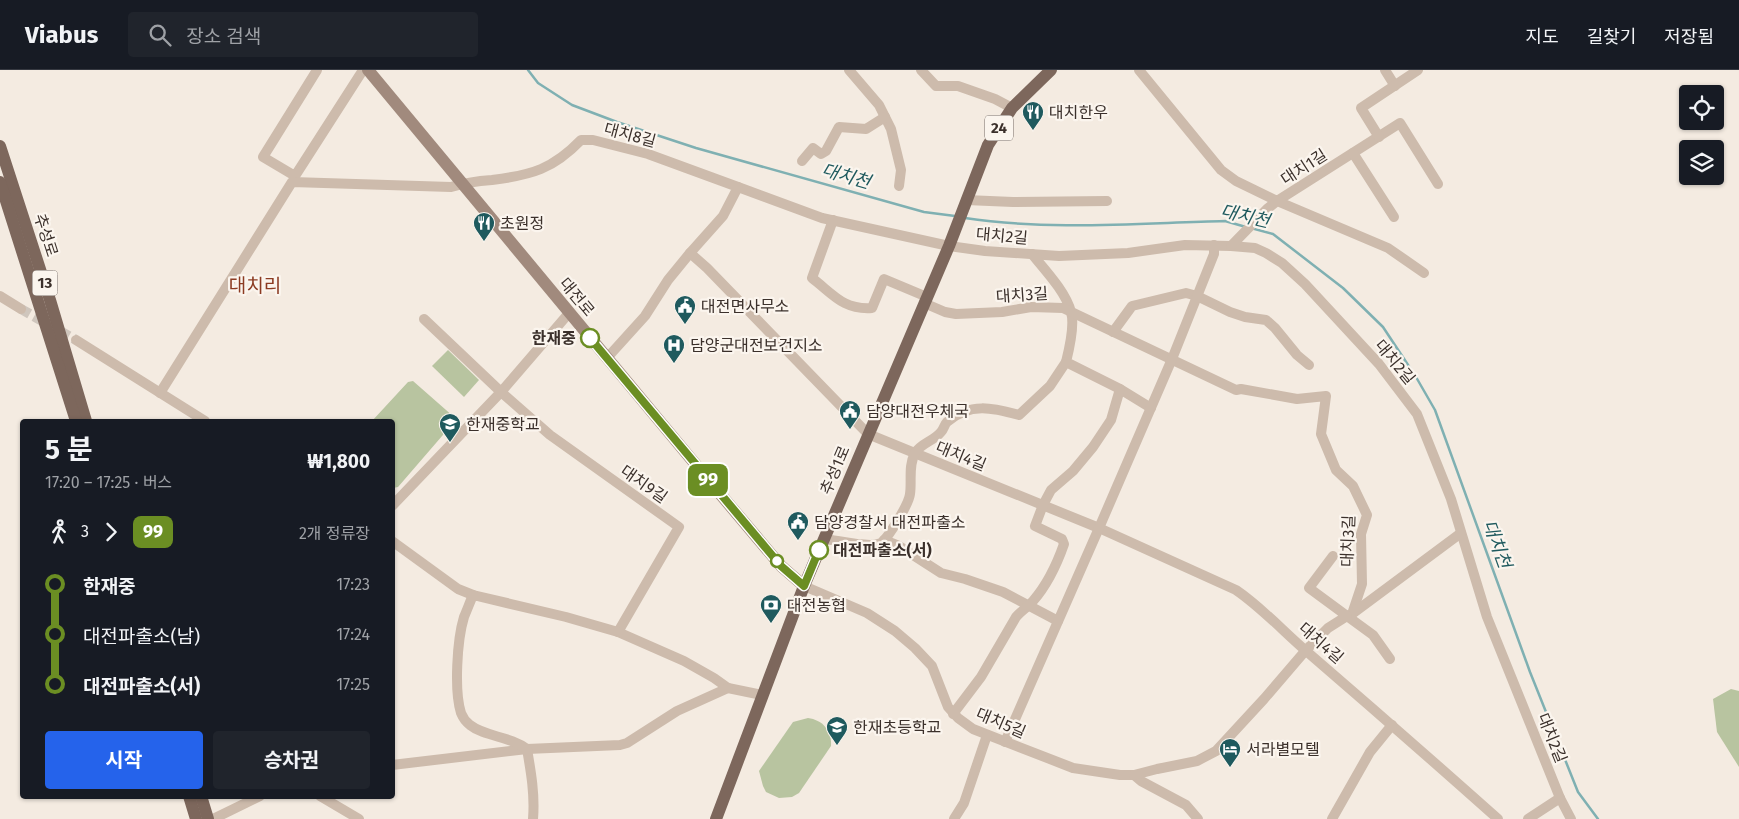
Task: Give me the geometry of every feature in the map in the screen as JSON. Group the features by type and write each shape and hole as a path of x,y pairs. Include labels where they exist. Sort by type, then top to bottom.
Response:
{"main road":[{"name":"추성1로","path":"716,819 804,586 949,246 988,145 1012,108 1051,70"},
{"name":"추성로","path":"0,146 50,300 85,419"},
{"name":"추성로","path":"0,182 75,419"},
{"path":"198,808 208,819"}],"street":[{"path":"293,179 263,157 317,70"},
{"path":"160,393 362,70"},
{"name":"대전로","path":"368,70 781,566 804,586"},
{"path":"849,70 879,105 892,129 901,170 899,186"},
{"path":"921,70 936,86 958,86 995,99 1012,108"},
{"name":"대치1길","path":"1139,70 1221,170 1236,181 1277,202 1400,123 1438,184"},
{"path":"1385,70 1395,86"},
{"path":"1379,137 1362,108 1418,70"},
{"path":"802,161 813,148 821,154 826,151 839,127 866,129 886,117"},
{"name":"대치8길","path":"293,179 451,187 513,177 541,170 557,161 581,140 593,140 648,154 833,220 949,246"},
{"path":"1353,153 1394,217"},
{"path":"607,358 645,316 668,280 723,216 738,187"},
{"path":"966,200 1014,202 1107,200"},
{"path":"1235,242 1266,209 1277,202 1388,248 1424,273"},
{"name":"대치3길","path":"833,220 812,278 832,296 853,308 872,308 884,279 926,300 945,312 956,314 1002,312 1031,307 1063,308 1236,390 1241,389 1297,398 1326,396 1322,434 1336,470 1354,486 1367,515 1361,534 1362,584 1349,615"},
{"name":"대치2길","path":"949,246 1059,256 1128,253 1185,245 1214,245 1235,242 1255,248 1282,263 1305,284 1379,364 1417,414 1451,499 1487,617 1560,798 1571,819"},
{"path":"1005,742 1100,528 1172,359 1214,254 1214,245"},
{"path":"690,253 717,278 868,434"},
{"path":"824,539 868,545 876,545 884,540 899,518 910,496 911,464 920,447 941,432 946,423 964,412 991,407 1019,415 1050,386 1066,362 1070,345 1072,312 1058,286 1032,254"},
{"path":"1113,332 1132,306 1186,293 1197,296 1230,312 1245,317 1266,320 1297,355 1309,365"},
{"path":"0,296 21,309"},
{"path":"395,503 501,392 570,313"},
{"path":"424,319 501,392"},
{"path":"76,340 202,419"},
{"path":"1066,362 1120,389 1151,408"},
{"path":"953,714 981,677 1016,617 1029,605 1046,583 1064,544 1062,539 1036,526 1043,505 1051,490 1068,477 1094,447 1110,420 1120,389"},
{"name":"대치9길","path":"501,392 550,435 679,527 618,632"},
{"name":"대치4길","path":"868,434 1100,528 1236,590 1498,819"},
{"path":"1134,775 1156,768 1198,761 1216,751 1328,628 1349,615 1461,532"},
{"path":"884,540 899,546 941,573 989,587 1029,605 1058,621"},
{"path":"395,543 458,589 473,595 566,617 618,632 684,661 728,688 762,695"},
{"path":"1333,556 1309,588 1349,615 1373,635 1390,659"},
{"name":"대치5길","path":"804,586 867,613 915,648 932,666 944,698 953,714 968,726 1073,768 1120,775 1134,775 1141,781 1186,805 1198,819"},
{"path":"473,595 464,618 461,633 457,683 461,712 464,719 475,728 518,742 527,749 534,803 533,819"},
{"path":"395,765 527,749 620,745 627,743 677,712 728,688"},
{"path":"1332,819 1370,752 1392,725"},
{"path":"954,819 964,803 987,735"},
{"path":"1528,819 1560,798"},
{"path":"213,819 254,799"},
{"path":"325,799 359,819"}],"green space":[{"path":"448,350 479,380 464,397 432,366"},
{"path":"413,381 454,417 455,421 398,487 395,488 395,419 374,419 408,382"},
{"path":"1731,689 1739,691 1739,767 1717,732 1713,699"},
{"path":"808,718 818,721 826,727 830,736 831,746 799,793 792,797 779,798 766,792 759,771 793,722"}],"waterway":[{"name":"대치천","path":"528,70 538,83 572,105 617,122 696,148 924,212 955,216"},
{"name":"대치천","path":"965,218 997,222 1062,225 1225,221 1246,227"},
{"name":"대치천","path":"1251,228 1273,234 1343,288 1383,327 1416,377 1435,410 1530,672 1578,792 1598,819"}],"tunnel":[{"path":"21,309 76,340"}],"bus line":[{"name":"99","path":"590,338 781,566 804,586 819,550"}],"place":[{"name":"대치한우","path":"1033,131"},
{"name":"초원정","path":"484,242"},
{"name":"대전면사무소","path":"685,325"},
{"name":"한재중","path":"590,338"},
{"name":"담양군대전보건지소","path":"674,364"},
{"name":"담양대전우체국","path":"850,430"},
{"name":"한재중학교","path":"450,443"},
{"name":"담양경찰서 대전파출소","path":"798,541"},
{"name":"대전파출소(서)","path":"819,550"},
{"name":"대전농협","path":"771,624"},
{"name":"한재초등학교","path":"837,746"},
{"name":"서라별모텔","path":"1230,768"}],"district":[{"name":"대치리","path":"255,285"}]}
